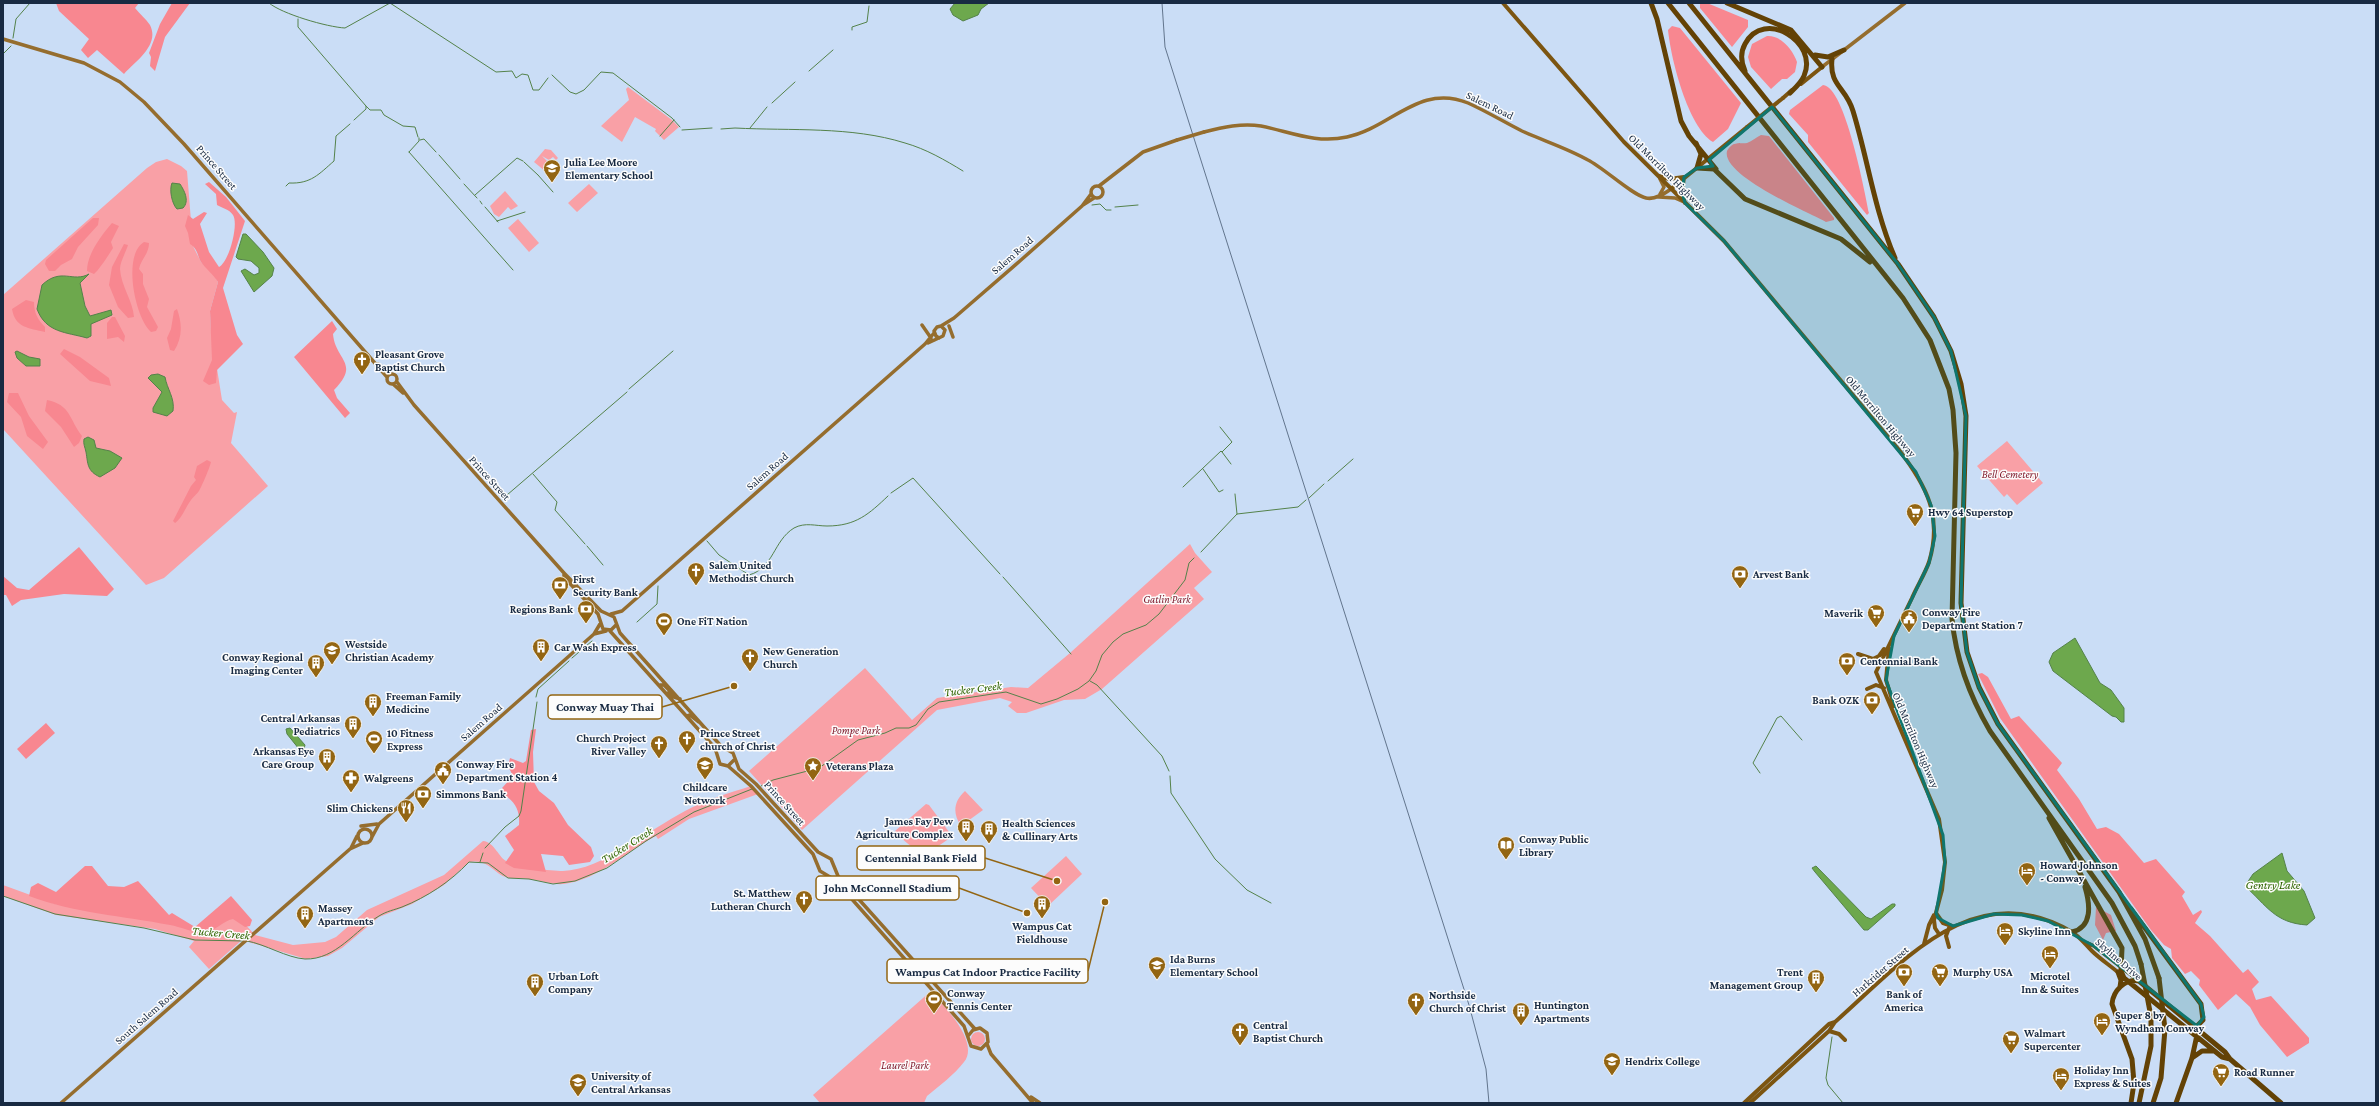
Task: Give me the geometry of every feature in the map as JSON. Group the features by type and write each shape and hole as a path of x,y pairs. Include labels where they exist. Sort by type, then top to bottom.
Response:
{"highway":[{"path":"1651,3 1657,19 1680,116 1684,126 1735,192 1750,202 1827,233 1849,244 1870,261 1903,298"},
{"path":"1668,3 1903,298 1930,340 1950,396 1956,432 1952,552 1952,625 1964,678 1974,703 1990,731 2112,903 2135,946 2141,964 2151,1017 2151,1046 2139,1103"},
{"path":"1689,3 1898,264 1934,317 1951,351 1961,384 1966,416 1965,523 1961,603 1967,652 1979,687 1998,724 2200,1002 2204,1017 2202,1033"},
{"path":"1727,3 1784,26 1796,35 1822,67"},
{"path":"1748,77 1742,56 1748,40 1763,29 1782,31 1800,44 1807,60 1803,78 1790,92"},
{"path":"1813,55 1828,57 1844,50"},
{"path":"1832,59 1832,75 1852,108 1879,219 1898,264"},
{"path":"1696,143 1701,154 1697,168 1708,167 1718,171"},
{"path":"2030,788 2122,948 2122,966 2126,979"},
{"path":"2072,932 2084,927 2088,918 2088,901 2084,880"},
{"path":"2119,892 2145,939 2159,978 2165,1029 2160,1078 2153,1103"},
{"path":"2118,972 2120,980 2119,988"},
{"path":"2126,979 2139,981"},
{"path":"2126,979 2112,1000 2112,1007 2126,1038 2132,1059 2134,1083 2132,1103"},
{"name":"Skyline Drive","path":"2126,979 2222,1057 2230,1059"},
{"name":"Skyline Drive","path":"2139,981 2225,1052 2230,1059 2281,1103"},
{"path":"2195,1027 2204,1017"},
{"path":"2178,1021 2195,1027"},
{"path":"2176,1103 2192,1058 2197,1036 2195,1027"},
{"path":"2192,1058 2202,1051 2215,1051"}],"main road":[{"name":"Old Morrilton Highway","path":"1503,3 1624,142 1724,241 1902,454 1916,472 1926,489 1931,505 1935,536 1929,563 1876,672 1934,804 1943,835 1945,857 1944,879 1934,924 1938,934"},
{"path":"1658,197 1709,160 1790,92 1905,3"},
{"name":"Prince Street","path":"3,39 84,63 111,77 132,91 169,126 389,376"},
{"name":"Salem Road","path":"1099,186 1112,178 1143,152 1204,132 1230,126 1248,125 1301,137 1339,138 1372,129 1421,101 1433,98 1454,99 1468,103 1516,128 1588,160 1641,196 1652,199 1658,197 1672,197 1685,203"},
{"path":"1658,176 1669,179 1684,178"},
{"path":"1658,176 1664,187 1658,197"},
{"name":"Salem Road","path":"1102,190 1112,178"},
{"path":"1684,178 1682,192 1685,203"},
{"path":"1099,186 1102,190 1100,197 1094,198 1091,194 1092,189 1099,186"},
{"name":"Salem Road","path":"1082,206 1091,194"},
{"name":"Salem Road","path":"941,326 954,318 1082,206 1094,198"},
{"name":"Salem Road","path":"945,330 954,318"},
{"path":"922,326 930,334 931,338"},
{"path":"941,326 945,330 944,336 939,338 934,333 935,328 941,326"},
{"path":"948,326 953,337"},
{"name":"Salem Road","path":"594,634 608,631 616,623 622,611 925,344 934,333"},
{"name":"Salem Road","path":"925,344 939,338"},
{"path":"389,376 396,376 395,383 388,382 389,376"},
{"name":"Prince Street","path":"395,383 596,612 600,623 608,631"},
{"name":"Prince Street","path":"564,575 578,586 601,611 609,614 616,623"},
{"name":"Salem Road","path":"367,829 378,824 594,634 603,616 622,611"},
{"path":"616,623 620,634 726,750 733,753 734,760 728,766 720,764 715,748 628,648"},
{"path":"608,631 638,656 643,658"},
{"path":"1858,654 1868,658 1876,658 1894,636"},
{"path":"1894,636 1886,665 1886,680 1902,729"},
{"path":"660,685 664,685 679,698"},
{"path":"1867,689 1876,685 1884,688"},
{"path":"663,689 674,697 679,698"},
{"path":"688,718 699,726 702,724"},
{"path":"718,757 720,753 726,750"},
{"name":"Prince Street","path":"734,760 739,769 756,784 818,852 825,857"},
{"name":"Prince Street","path":"728,766 751,786 813,854 817,863"},
{"path":"361,826 378,824"},
{"name":"Salem Road","path":"372,837 378,824"},
{"path":"367,829 372,837 370,842 351,848 361,830 367,829"},
{"path":"358,835 363,843"},
{"path":"351,848 367,845"},
{"name":"South Salem Road","path":"61,1103 351,848"},
{"path":"975,1029 838,876 831,859 825,857 820,859 817,863 819,870 832,878 851,898 964,1026 971,1046 978,1049 987,1044"},
{"path":"825,873 831,871 833,866"},
{"path":"851,898 875,918"},
{"path":"1924,945 1929,924 1936,913 1942,923 1953,926 1946,934 1949,947"},
{"name":"Skyline Drive","path":"1938,934 1971,918 2007,914 2048,921 2072,932 2092,951 2126,979"},
{"name":"Harkrider Street","path":"1750,1103 1828,1031 1835,1022 1938,934"},
{"path":"884,935 902,947"},
{"name":"Skyline Drive","path":"2084,942 2094,946 2122,966 2139,981"},
{"path":"906,959 927,980 931,980"},
{"path":"931,988 950,1002"},
{"name":"Harkrider Street","path":"1744,1103 1827,1026 1835,1022"},
{"path":"968,1036 975,1029 980,1028 987,1033 987,1044 991,1054"},
{"path":"1828,1031 1839,1034 1845,1040"},
{"path":"982,1048 991,1054 1027,1094 1033,1103"},
{"path":"1027,1094 1040,1103"}],"highlighted area":[{"path":"1772,107 1898,264 1934,317 1951,351 1966,416 1961,603 1967,652 1979,687 1998,724 2201,1004 2204,1017 2197,1026 2094,946 2048,921 2022,915 1994,914 1953,926 1938,918 1936,913 1945,862 1943,835 1886,680 1894,636 1929,563 1935,536 1931,505 1916,472 1899,450 1724,241 1685,203 1682,192 1684,177 1697,168 1713,166 1709,160"}],"green space":[{"path":"628,87 679,127 664,140 655,131 656,129 635,117 622,142 601,126 629,100 626,89"},
{"path":"545,149 551,150 558,158 556,160 553,157 549,160 542,156 557,171 551,176 534,162"},
{"path":"167,159 181,166 187,171 193,246 201,262 212,272 218,282 210,311 211,331 222,400 234,413 237,412 231,443 268,486 164,578 146,585 3,429 3,295 147,168 156,162"},
{"path":"589,184 598,193 577,212 568,203"},
{"path":"505,191 518,206 511,210 508,207 499,217 494,214 490,206"},
{"path":"518,219 539,243 529,252 508,228"},
{"name":"Bell Cemetery","path":"2007,441 2043,483 2017,505 2007,494 2004,497 1977,466"},
{"path":"1190,544 1195,553 1212,572 1194,588 1204,599 1102,689 1085,699 1064,700 1026,713 1017,713 1008,706 1012,702 1000,698 937,710 802,830 749,771 865,668 912,720 937,698 1011,687 1028,688 1070,653"},
{"path":"751,786 758,794 689,819 658,839 656,836 645,842 601,871 577,881 559,884 537,880 510,878 505,877 482,863 476,861 469,862 444,885 412,904 379,917 342,948 328,956 306,959 242,940 209,969 189,947 194,941 155,929 56,915 3,896 3,885 55,904 141,915 201,931 231,909 255,935 293,945 325,942 336,937 367,910 444,875 483,841 491,844 505,860 513,864 563,871 578,869 594,864 610,856 693,807"},
{"path":"965,791 983,810 961,826 955,812 958,799"},
{"path":"926,804 929,805 952,836 936,847 929,850 922,850 916,849 909,845 895,831"},
{"path":"1066,856 1082,874 1048,906 1031,888"},
{"name":"Laurel Park","path":"931,991 951,1015 964,1035 968,1054 964,1062 956,1071 927,1096 924,1103 820,1103 813,1095"},
{"path":"975,1032 981,1032 985,1036 985,1042 981,1046 975,1046 971,1042 971,1036"}],"shaded area":[{"path":"56,3 139,3 135,8 150,25 152,39 145,52 124,74 97,50 88,58 81,50 89,39 59,11"},
{"path":"172,3 190,3 165,37 155,71 150,66 151,57 149,53 160,24"},
{"path":"1700,3 1707,3 1748,20 1748,27 1732,47 1700,8"},
{"path":"1672,26 1680,28 1741,103 1728,129 1713,142 1704,134 1696,122 1682,91 1673,58 1668,30"},
{"path":"1767,36 1777,38 1786,44 1793,53 1797,62 1795,72 1787,79 1782,79 1771,89 1751,67 1748,57 1752,44"},
{"path":"1823,85 1831,90 1839,103 1846,121 1853,142 1863,185 1869,213 1867,215 1808,142 1808,135 1789,114 1790,110"},
{"path":"1761,135 1769,136 1834,218 1834,220 1826,222 1767,192 1737,171 1729,161 1727,151 1729,148 1733,144 1747,143"},
{"path":"209,182 226,197 245,221 223,288 237,335 243,344 217,370 216,383 209,385 203,381 212,360 210,311 218,282 201,262 196,250 190,244 185,226 188,215 193,219 204,212 207,213 200,224 209,252 219,267 223,264 229,251 234,234 235,220 231,213 217,205 216,194 205,184"},
{"path":"93,218 99,218 98,225 78,247 72,259 61,265 55,271 49,271 45,264 46,260"},
{"path":"112,223 119,226 111,242 113,248 94,274 87,271 89,258 92,252 99,239"},
{"path":"144,242 149,243 149,247 139,269 143,274 143,284 149,299 147,307 158,327 156,331 151,332 145,325 140,314 133,287 132,272 134,260 137,249"},
{"path":"124,244 128,245 120,269 132,305 134,317 128,318 118,307 109,285 112,267"},
{"path":"26,300 34,302 38,319 45,327 45,332 28,328 16,320 12,309"},
{"path":"177,309 181,330 177,346 174,351 170,350 167,338 171,329 174,311"},
{"path":"112,317 115,317 125,336 124,342 118,337 107,339 107,323"},
{"path":"332,321 337,329 333,334 335,343 346,367 346,374 334,390 337,398 350,413 345,418 294,357"},
{"path":"64,349 80,357 109,378 111,386 90,381 60,354"},
{"path":"9,393 18,393 29,416 48,442 43,449 27,436 21,417 7,402"},
{"path":"47,400 61,405 65,409 82,436 79,443 74,447 61,427 45,411"},
{"path":"207,460 211,462 200,489 175,523 173,521 191,486 196,480 194,477 197,466"},
{"path":"79,547 114,589 107,596 64,594 21,600 12,606 6,595 3,595 3,576 17,588 29,590"},
{"path":"1982,673 1988,677 2011,719 2019,716 2062,763 2057,770 2079,799 2097,829 2106,827 2119,834 2144,863 2156,859 2185,892 2182,896 2193,915 2201,910 2202,912 2195,923 2210,936 2243,973 2248,969 2259,982 2252,989 2256,1000 2271,996 2309,1038 2309,1043 2287,1057 2260,1025 2250,1007 2236,994 2218,1010 2199,985 2200,980 2191,971 2185,974 2172,958 2171,949 2164,945 2151,930 2000,718 1978,674"},
{"path":"46,723 55,733 26,759 17,749"},
{"path":"536,729 533,752 534,782 539,791 554,803 568,825 591,847 594,856 590,862 569,865 563,856 541,854 546,872 514,868 505,863 514,850 505,836 519,825 519,815 511,800 503,794 502,788 513,776 508,766 510,758 523,763 526,761 531,730"},
{"path":"85,866 92,866 108,886 124,887 138,881 169,915 172,913 195,927 231,896 252,920 250,926 245,927 233,919 209,931 197,932 170,925 81,910 46,902 29,896 31,887 38,883 56,892"},
{"path":"2096,907 2111,915 2116,931 2106,933 2103,940 2095,925"}],"water":[{"path":"955,3 989,3 981,9 978,15 963,21 953,15 950,9"},
{"path":"172,183 180,184 185,192 186,202 183,208 177,209 172,200"},
{"path":"243,234 246,234 263,252 274,268 272,276 254,292 241,271 245,269 254,275 259,273 259,268 251,261 238,259 236,257"},
{"path":"89,274 80,283 85,306 90,316 111,310 112,315 91,324 91,336 87,338 64,333 51,327 41,317 37,309 42,285 55,277 78,277"},
{"path":"17,351 29,357 40,359 40,366 26,366 17,358 15,352"},
{"path":"158,374 165,377 173,402 173,411 167,416 153,412 153,408 162,392 148,378 151,375"},
{"path":"88,437 94,440 96,448 110,451 122,458 115,468 100,477 90,470 88,464 84,439"},
{"path":"2075,638 2100,683 2111,690 2124,708 2124,722 2121,722 2116,717 2112,716 2053,671 2049,662 2053,653"},
{"path":"290,728 305,745 304,749 299,749 287,734 286,729"},
{"name":"Gentry Lake","path":"2282,853 2287,871 2304,891 2315,918 2307,925 2296,924 2279,917 2266,907 2245,886 2253,874"},
{"path":"1816,866 1866,917 1871,919 1892,904 1895,904 1895,906 1868,930 1864,930 1812,868"}],"waterway":[{"path":"13,38 16,19 30,3"},
{"path":"269,3 275,7 305,19 345,28 390,3 496,72 512,71 516,78 522,74 528,75 533,90 539,90 548,78"},
{"path":"852,30 852,27 867,22 869,6"},
{"path":"298,19 298,27 366,106 366,109 354,120"},
{"path":"3,54 11,46"},
{"path":"809,71 833,50"},
{"path":"552,75 570,92 576,94 584,90 601,72 613,73 672,118 680,127"},
{"path":"772,103 795,82"},
{"path":"365,105 370,110 381,110 384,115 403,126 415,127 418,137"},
{"path":"750,128 767,107"},
{"path":"660,136 674,120"},
{"path":"286,186 289,183 309,180 334,161 336,136 350,124"},
{"path":"682,130 712,128"},
{"path":"721,129 821,130 864,134 913,145 935,155 963,171"},
{"path":"409,152 419,141 419,138"},
{"path":"420,140 424,139 436,152"},
{"path":"409,152 513,270"},
{"path":"439,155 460,179"},
{"path":"475,195 517,158 523,161"},
{"path":"524,162 538,175"},
{"path":"538,175 553,192"},
{"path":"464,184 477,198"},
{"path":"1092,205 1100,204 1106,210 1111,210"},
{"path":"1115,207 1138,205"},
{"path":"485,207 498,222"},
{"path":"497,221 525,212"},
{"path":"629,389 673,351"},
{"path":"507,495 627,392"},
{"path":"1220,427 1232,442 1222,452 1231,464"},
{"path":"1183,487 1221,451 1222,452"},
{"name":"Tucker Creek","path":"1328,481 1353,459"},
{"path":"1203,469 1219,492 1223,490"},
{"path":"533,474 557,502 555,510 585,544"},
{"path":"891,493 913,478 1000,574"},
{"name":"Tucker Creek","path":"1309,498 1324,484"},
{"path":"1235,494 1237,514"},
{"path":"707,541 719,555 749,575 764,567 787,533 794,528 802,525 827,526 846,524 861,518 888,496"},
{"name":"Tucker Creek","path":"1201,552 1237,514 1298,507 1306,500"},
{"path":"587,546 603,565"},
{"name":"Tucker Creek","path":"761,786 773,780 819,768 858,740 885,733 896,728 909,728 916,725 928,709 939,702 1006,692 1041,704 1057,699 1078,689 1089,681 1096,671 1102,655 1113,642 1123,634 1146,625 1159,614 1185,580 1189,563 1194,558"},
{"path":"1003,577 1071,654"},
{"path":"637,622 657,604 658,586"},
{"path":"572,658 592,641"},
{"path":"536,697 538,689 569,661"},
{"path":"1090,681 1097,685 1162,756 1169,771"},
{"path":"485,848 505,827 519,816 521,811 537,702"},
{"path":"1760,773 1753,763 1777,718 1781,716 1802,740"},
{"path":"1170,776 1171,793 1215,859 1247,890 1271,903"},
{"name":"Tucker Creek","path":"247,941 298,958 316,958 326,955 336,950 379,916 429,894 454,876 469,862 488,863 508,878 529,879 553,884 575,881 607,868 646,841 694,812 752,789"},
{"path":"480,862 483,853"},
{"name":"Tucker Creek","path":"3,896 55,914 144,928 195,940 244,941"},
{"path":"1832,1037 1826,1078 1828,1085 1843,1103"}],"railway":[{"path":"1162,3 1165,47 1469,1005 1486,1069 1489,1103"}],"place":[{"name":"Julia Lee Moore Elementary School","path":"552,183"},
{"name":"Pleasant Grove Baptist Church","path":"362,375"},
{"name":"Hwy 64 Superstop","path":"1915,527"},
{"name":"Salem United Methodist Church","path":"696,586"},
{"name":"Arvest Bank","path":"1740,589"},
{"name":"First Security Bank","path":"560,600"},
{"name":"Regions Bank","path":"586,624"},
{"name":"Maverik","path":"1876,628"},
{"name":"Conway Fire Department Station 7","path":"1909,633"},
{"name":"One FiT Nation","path":"664,636"},
{"name":"Car Wash Express","path":"541,662"},
{"name":"Westside Christian Academy","path":"332,665"},
{"name":"New Generation Church","path":"750,672"},
{"name":"Centennial Bank","path":"1847,676"},
{"name":"Conway Regional Imaging Center","path":"316,678"},
{"name":"Conway Muay Thai","path":"734,686"},
{"name":"Bank OZK","path":"1872,715"},
{"name":"Freeman Family Medicine","path":"373,717"},
{"name":"Central Arkansas Pediatrics","path":"353,739"},
{"name":"10 Fitness Express","path":"374,754"},
{"name":"Prince Street church of Christ","path":"687,754"},
{"name":"Church Project River Valley","path":"659,759"},
{"name":"Arkansas Eye Care Group","path":"327,772"},
{"name":"Childcare Network","path":"705,780"},
{"name":"Veterans Plaza","path":"813,781"},
{"name":"Conway Fire Department Station 4","path":"443,785"},
{"name":"Walgreens","path":"351,793"},
{"name":"Simmons Bank","path":"423,809"},
{"name":"Slim Chickens","path":"406,823"},
{"name":"James Fay Pew Agriculture Complex","path":"966,842"},
{"name":"Health Sciences & Cullinary Arts","path":"989,844"},
{"name":"Conway Public Library","path":"1506,860"},
{"name":"Centennial Bank Field","path":"1057,881"},
{"name":"Howard Johnson - Conway","path":"2027,886"},
{"name":"Wampus Cat Indoor Practice Facility","path":"1105,902"},
{"name":"John McConnell Stadium","path":"1027,913"},
{"name":"St. Matthew Lutheran Church","path":"804,914"},
{"name":"Wampus Cat Fieldhouse","path":"1042,919"},
{"name":"Massey Apartments","path":"305,929"},
{"name":"Skyline Inn","path":"2005,946"},
{"name":"Microtel Inn & Suites","path":"2050,969"},
{"name":"Ida Burns Elementary School","path":"1157,980"},
{"name":"Bank of America","path":"1904,987"},
{"name":"Murphy USA","path":"1940,987"},
{"name":"Trent Management Group","path":"1816,993"},
{"name":"Urban Loft Company","path":"535,997"},
{"name":"Conway Tennis Center","path":"934,1014"},
{"name":"Northside Church of Christ","path":"1416,1016"},
{"name":"Huntington Apartments","path":"1521,1026"},
{"name":"Super 8 by Wyndham Conway","path":"2102,1036"},
{"name":"Central Baptist Church","path":"1240,1046"},
{"name":"Walmart Supercenter","path":"2011,1054"},
{"name":"Hendrix College","path":"1612,1076"},
{"name":"Road Runner","path":"2221,1087"},
{"name":"Holiday Inn Express & Suites","path":"2061,1091"},
{"name":"University of Central Arkansas","path":"578,1097"}],"park label":[{"name":"Gatlin Park","path":"1167,599"},
{"name":"Pompe Park","path":"856,730"}]}
